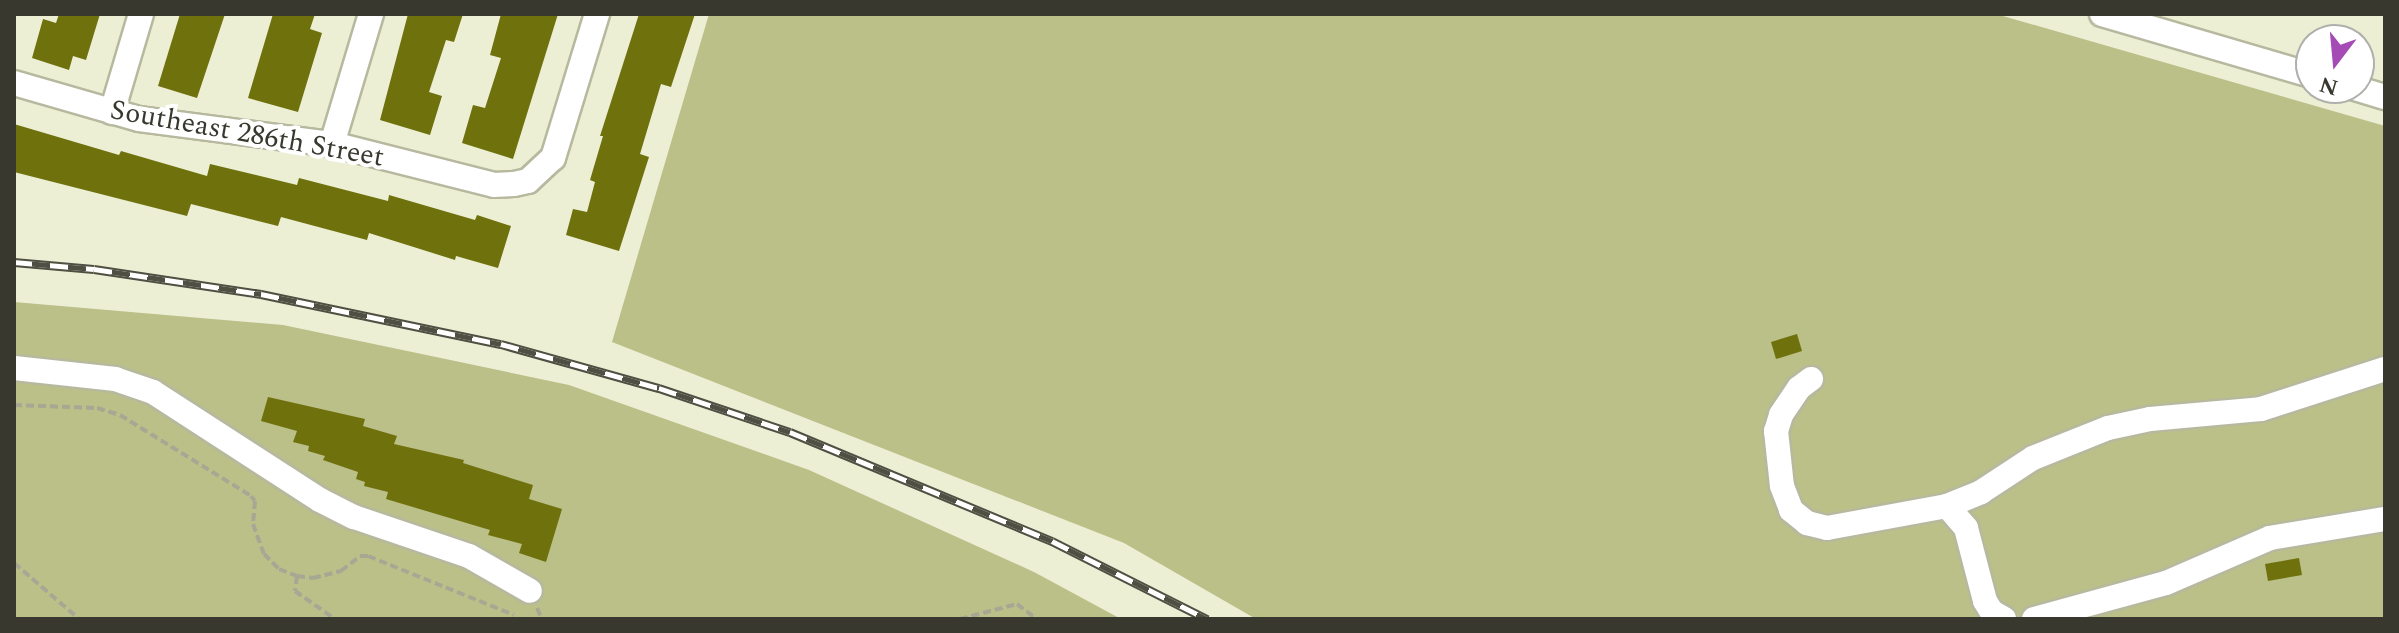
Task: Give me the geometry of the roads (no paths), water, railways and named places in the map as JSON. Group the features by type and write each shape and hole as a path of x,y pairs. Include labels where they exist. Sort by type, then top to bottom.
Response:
{"street":[{"path":"112,112 141,14"},
{"path":"332,144 371,14"},
{"name":"Southeast 286th Street","path":"14,83 139,119 332,144 494,185 528,181 553,158 597,14"},
{"path":"2102,14 2295,70"},
{"path":"14,368 104,377 153,392 320,500 354,517 469,556 530,591"},
{"path":"1811,379 1799,388 1781,415 1776,431 1782,486 1791,510 1807,523 1827,528 1947,506 1981,492 2033,458 2108,428 2150,419 2261,409 2385,369"},
{"path":"1947,506 1966,528 1985,601 2004,619"},
{"path":"2034,619 2166,583 2270,538 2385,519"}],"railway":[{"path":"14,262 94,269 261,294 501,344 659,388 790,432 1052,541 1207,619"}]}
